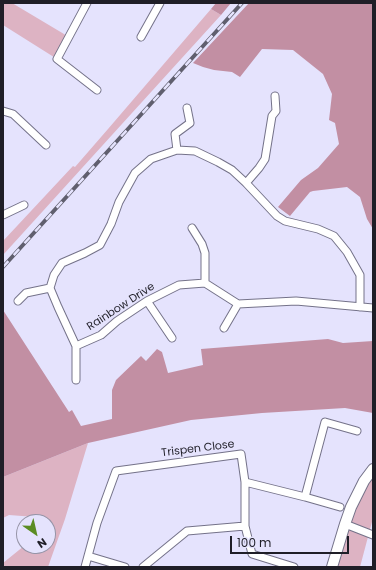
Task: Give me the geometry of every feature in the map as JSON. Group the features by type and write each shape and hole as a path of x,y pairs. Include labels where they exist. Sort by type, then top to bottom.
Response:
{"street":[{"path":"87,3 57,59 97,90"},
{"path":"142,37 160,3"},
{"path":"246,183 265,159 272,116 276,111 275,96"},
{"path":"177,150 175,134 190,123 186,108"},
{"path":"3,111 13,114 46,145"},
{"path":"76,380 76,346 50,288 54,275 62,263 100,244 111,224 119,202 135,173 151,159 177,150 194,151 232,170 277,216 285,221 318,229 334,236 347,252 360,275 360,307"},
{"path":"3,215 24,206"},
{"path":"192,228 202,244 205,253 205,283 238,304 296,301 373,308"},
{"name":"Rainbow Drive","path":"76,346 101,335 117,321 147,301 179,285 205,283"},
{"path":"18,301 26,293 50,288"},
{"path":"147,301 172,338"},
{"path":"224,328 238,304"},
{"path":"305,497 325,422 357,431"},
{"name":"Trispen Close","path":"85,567 97,523 116,471 241,454 245,482 245,526 252,554 294,567"},
{"path":"332,567 345,524 356,496 364,481 373,469"},
{"path":"245,482 340,507"},
{"path":"345,524 373,534"},
{"path":"143,567 187,530 245,526"},
{"path":"88,556 125,567"}],"shaded area":[{"path":"3,3 12,3 69,37 57,59 3,25"},
{"path":"216,3 231,3 221,15 211,9"},
{"path":"249,3 373,3 373,229 367,219 360,197 347,187 310,192 290,216 278,207 301,180 318,168 339,144 335,123 329,120 332,94 323,74 293,50 262,49 240,77 232,72 214,70 193,63"},
{"path":"211,9 221,15 3,255 3,241 73,166 75,167"},
{"path":"3,310 69,412 72,410 81,426 112,419 112,390 116,380 141,356 146,361 157,349 162,352 168,373 203,365 201,349 328,339 343,343 373,341 373,413 345,408 262,413 191,420 88,443 3,477"},
{"path":"88,443 56,544 56,514 16,514 16,516 9,515 3,518 3,477"},
{"path":"373,472 373,518 360,567 333,567 345,524"},
{"path":"16,552 16,554 53,554 48,567 3,567 3,563"}],"railway":[{"path":"3,267 242,3"}]}
